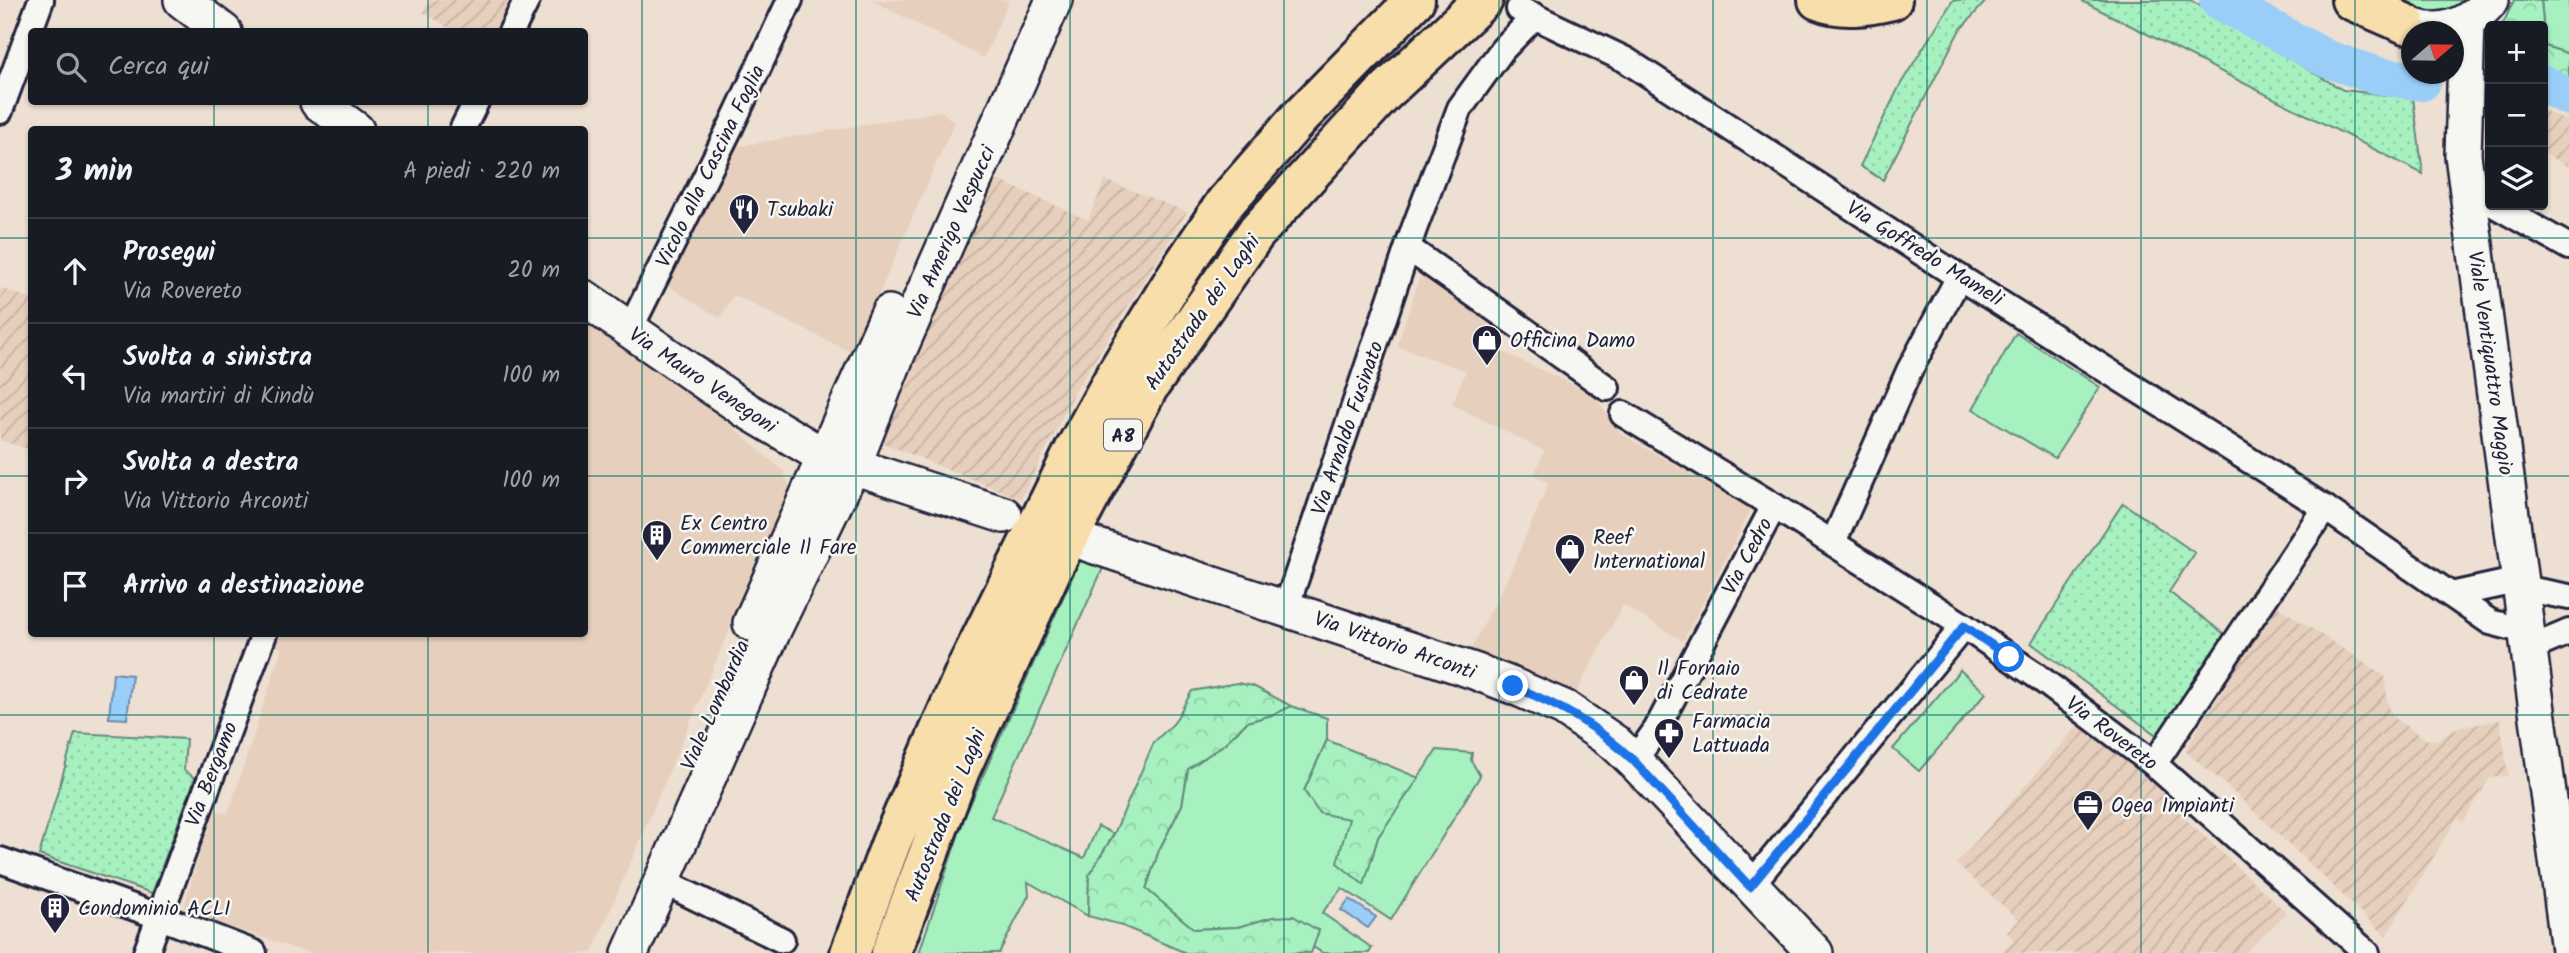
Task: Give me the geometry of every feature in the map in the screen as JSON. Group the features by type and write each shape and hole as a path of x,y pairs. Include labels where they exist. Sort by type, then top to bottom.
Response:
{"highway":[{"path":"1299,118 1393,0"},
{"name":"Autostrada dei Laghi","path":"850,953 891,843 961,680 1074,449 1119,369 1225,203 1299,118 1415,0"},
{"name":"Autostrada dei Laghi","path":"891,953 960,770 1052,569 1149,388 1255,234 1384,93 1483,0"},
{"path":"1818,0 1839,7 1892,0"},
{"path":"2351,0 2407,21"},
{"path":"1149,388 1266,248 1386,118 1469,35 1521,8"}],"main road":[{"path":"181,0 219,28"},
{"name":"Via Amerigo Vespucci","path":"839,461 1028,0"},
{"name":"Via Amerigo Vespucci","path":"839,461 897,354 1054,0"},
{"name":"Viale Ventiquattro Maggio","path":"2460,21 2479,11"},
{"name":"Viale Ventiquattro Maggio","path":"2462,145 2479,11"},
{"name":"Viale Ventiquattro Maggio","path":"2447,84 2462,145 2485,201"},
{"path":"322,105 351,126"},
{"name":"Viale Ventiquattro Maggio","path":"2486,210 2527,640"},
{"name":"Via Mauro Venegoni","path":"588,301 746,410 839,461"},
{"path":"839,461 1004,515"},
{"name":"Viale Lombardia","path":"630,953 775,626 839,461"},
{"name":"Viale Lombardia","path":"605,953 839,461"},
{"name":"Via Vittorio Arconti","path":"1089,544 1474,671 1549,701 1591,726 1634,761 1815,953"},
{"path":"2527,640 2569,950"}],"street":[{"path":"31,28 41,0"},
{"path":"513,28 527,0"},
{"name":"Vicolo alla Cascina Foglia","path":"629,331 790,0"},
{"name":"Via Arnaldo Fusinato","path":"1286,608 1408,248 1460,108 1502,50 1521,8"},
{"name":"Via Goffredo Mameli","path":"1521,8 1626,60 1959,277 2325,508 2490,622 2527,640"},
{"path":"0,111 28,35"},
{"path":"463,126 474,105"},
{"path":"2501,210 2569,247"},
{"path":"1408,248 1607,388"},
{"path":"1833,543 1909,370 1959,277"},
{"name":"Via Cedro","path":"1623,414 1774,506 1656,730 1634,761"},
{"name":"Via Rovereto","path":"1774,506 1964,626 2037,676 2154,764 2367,953"},
{"path":"2154,764 2325,508"},
{"path":"2451,595 2520,584 2569,597"},
{"path":"1750,887 1964,626"},
{"path":"2527,640 2569,632"},
{"name":"Via Bergamo","path":"146,953 263,637"},
{"path":"0,860 254,953"},
{"path":"662,881 782,940"}],"shaded area":[{"path":"429,0 512,0 497,28 449,28 423,12"},
{"path":"871,0 1009,0 984,58"},
{"path":"942,111 954,123 853,353 734,295 720,318 668,286 735,147"},
{"path":"2548,112 2569,122 2569,167 2548,156"},
{"path":"991,177 1088,220 1105,180 1187,212 1076,390 1021,499 878,441 960,257"},
{"path":"1421,274 1489,325 1479,341 1593,394 1621,434 1751,509 1683,641 1623,605 1575,695 1469,653 1509,575 1549,483 1534,475 1544,451 1452,404 1466,371 1397,346"},
{"path":"0,288 28,298 28,449 0,440"},
{"path":"588,318 715,412 784,472 790,487 592,953 309,953 183,911 200,852 216,811 228,814 282,648 270,642 272,637 588,637"},
{"path":"2275,605 2385,676 2387,702 2393,717 2427,740 2438,740 2452,729 2500,720 2508,775 2490,778 2463,822 2457,818 2386,936 2226,785 2185,751"},
{"path":"2078,726 2184,805 2181,815 2287,913 2245,953 2001,953 2014,940 2007,932 2019,920 1956,864"}],"green space":[{"path":"1953,0 1987,0 1959,31 1883,180 1860,166 1900,85"},
{"path":"2080,0 2190,0 2343,90 2413,98 2423,174"},
{"path":"2402,0 2467,0 2451,8 2426,11"},
{"path":"2514,0 2541,0 2543,21 2504,21"},
{"path":"2541,0 2569,0 2569,54 2548,47 2548,21 2543,21"},
{"path":"2548,47 2569,54 2569,80 2548,73"},
{"path":"2016,333 2100,387 2055,458 1973,409"},
{"path":"2123,503 2195,553 2169,592 2227,636 2159,737 2031,643"},
{"path":"1080,560 1104,566 991,817 1084,858 1098,826 1114,834 1089,875 1088,916 1028,882 1029,895 999,953 919,953 964,818"},
{"path":"1960,670 1986,693 1919,771 1893,749"},
{"path":"1237,683 1253,686 1291,706 1247,722 1223,745 1188,769 1182,805 1159,850 1146,889 1194,929 1238,927 1273,917 1293,916 1319,931 1311,953 1186,953 1118,924 1088,916 1089,875 1114,834 1154,742 1174,723 1192,691"},
{"path":"1291,706 1327,718 1327,740 1304,791 1350,819 1364,884 1378,837 1437,750 1472,753 1471,760 1480,776 1391,920 1342,888 1322,913 1372,948 1369,953 1323,953 1313,947 1319,930 1273,917 1238,927 1194,929 1146,889 1159,850 1182,805 1188,769 1223,745 1247,722"},
{"path":"75,733 186,739 184,770 195,778 152,893 39,855"},
{"path":"1327,740 1419,778 1378,837 1364,885 1337,863 1349,819 1319,813 1304,791"}],"water":[{"path":"113,673 132,675 127,719 109,718"},
{"path":"1349,899 1376,917 1368,928 1341,910"}],"waterway":[{"path":"2218,0 2327,59 2375,75 2401,79"},
{"path":"2548,86 2569,97"}],"place":[{"name":"Tsubaki","path":"744,236"},
{"name":"Officina Damo","path":"1487,367"},
{"name":"Ex Centro Commerciale Il Fare","path":"657,562"},
{"name":"Reef International","path":"1570,576"},
{"name":"Il Fornaio di Cedrate","path":"1634,707"},
{"name":"Farmacia Lattuada","path":"1669,760"},
{"name":"Ogea Impianti","path":"2088,832"},
{"name":"Condominio ACLI","path":"55,935"}],"route":[{"path":"1513,686 1564,708 1615,743 1750,887 1964,626 2009,657"}]}
